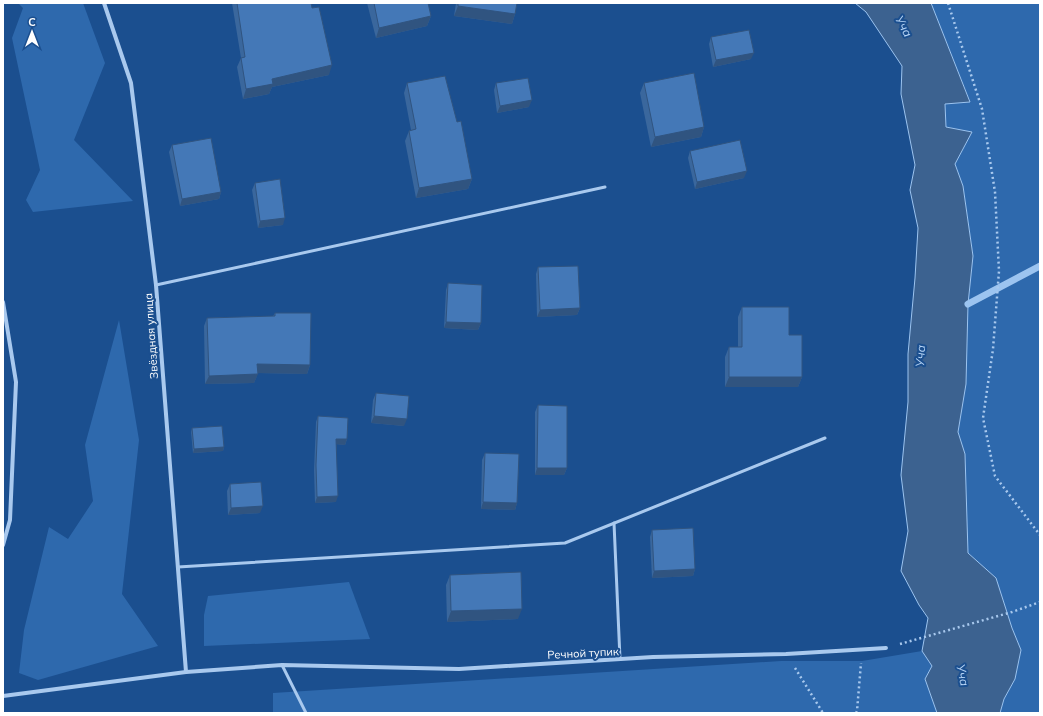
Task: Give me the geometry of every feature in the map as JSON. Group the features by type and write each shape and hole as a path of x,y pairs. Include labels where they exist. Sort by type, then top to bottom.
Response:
{"street":[{"name":"Звёздная улица","path":"104,3 130,83 156,285 186,672"},
{"path":"3,302 16,382 10,520 3,545"},
{"name":"Речной тупик","path":"3,696 186,672 282,665 459,669 620,659 862,651 886,648"}],"lane":[{"path":"156,285 604,187"},
{"path":"178,567 565,543 824,438"},
{"path":"614,523 620,659"},
{"path":"282,665 306,713"}],"path":[{"path":"948,3 982,109 995,192 999,271 993,349 983,418 995,476 1040,535"},
{"path":"886,648 1012,612 1040,602"},
{"path":"856,713 862,651"},
{"path":"786,654 823,713"}],"shaded area":[{"path":"18,3 83,3 105,63 74,140 133,201 33,212 26,200 40,170 12,38 23,8"},
{"path":"931,3 1040,3 1040,713 1000,713 1004,699 1015,679 1021,650 1012,628 996,578 968,553 965,454 958,432 966,384 968,304 973,256 963,186 955,164 972,132 946,127 945,104 970,101"},
{"path":"119,320 139,440 122,594 158,646 38,680 19,673 24,630 49,527 68,539 93,501 85,445"},
{"path":"349,582 370,639 204,646 204,615 208,596"},
{"path":"922,651 932,666 925,679 937,713 273,713 273,693 781,661 862,661"}],"water":[{"name":"Уча","path":"855,3 931,3 970,102 945,104 946,127 972,132 955,164 963,186 973,256 968,304 966,384 958,432 965,454 968,553 996,578 1012,628 1021,650 1015,679 1004,699 1000,713 937,713 925,679 932,666 922,651 928,618 919,605 901,571 908,531 901,475 908,402 908,354 918,228 910,190 915,165 901,94 902,66 866,12"}],"building":[{"path":"237,3 311,3 312,8 319,7 332,65 272,79 273,84 246,89 241,58 245,57"},
{"path":"374,3 428,3 431,16 379,28"},
{"path":"458,3 517,3 515,14 458,6"},
{"path":"749,30 754,53 716,60 711,37"},
{"path":"694,73 704,127 655,137 644,83"},
{"path":"445,76 457,122 461,121 472,179 419,188 409,131 416,129 407,83"},
{"path":"528,78 532,100 500,106 496,83"},
{"path":"211,138 221,192 182,199 172,145"},
{"path":"740,140 747,171 697,182 690,151"},
{"path":"280,179 285,218 260,221 255,183"},
{"path":"578,266 580,308 540,310 538,267"},
{"path":"448,283 482,285 481,323 446,322"},
{"path":"742,307 789,307 789,335 802,335 802,377 729,377 729,347 742,347"},
{"path":"275,313 311,313 310,365 257,364 258,374 209,376 207,318 275,316"},
{"path":"376,393 409,396 407,419 374,416"},
{"path":"538,405 567,406 567,468 537,468"},
{"path":"318,416 348,418 347,439 336,439 338,496 317,497 316,465"},
{"path":"222,426 224,447 194,449 192,428"},
{"path":"485,453 519,454 517,503 483,502"},
{"path":"261,482 263,506 231,508 230,484"},
{"path":"693,528 695,569 654,571 652,530"},
{"path":"521,572 522,609 451,611 450,575"}],"waterway":[{"path":"968,304 1040,266"}]}
